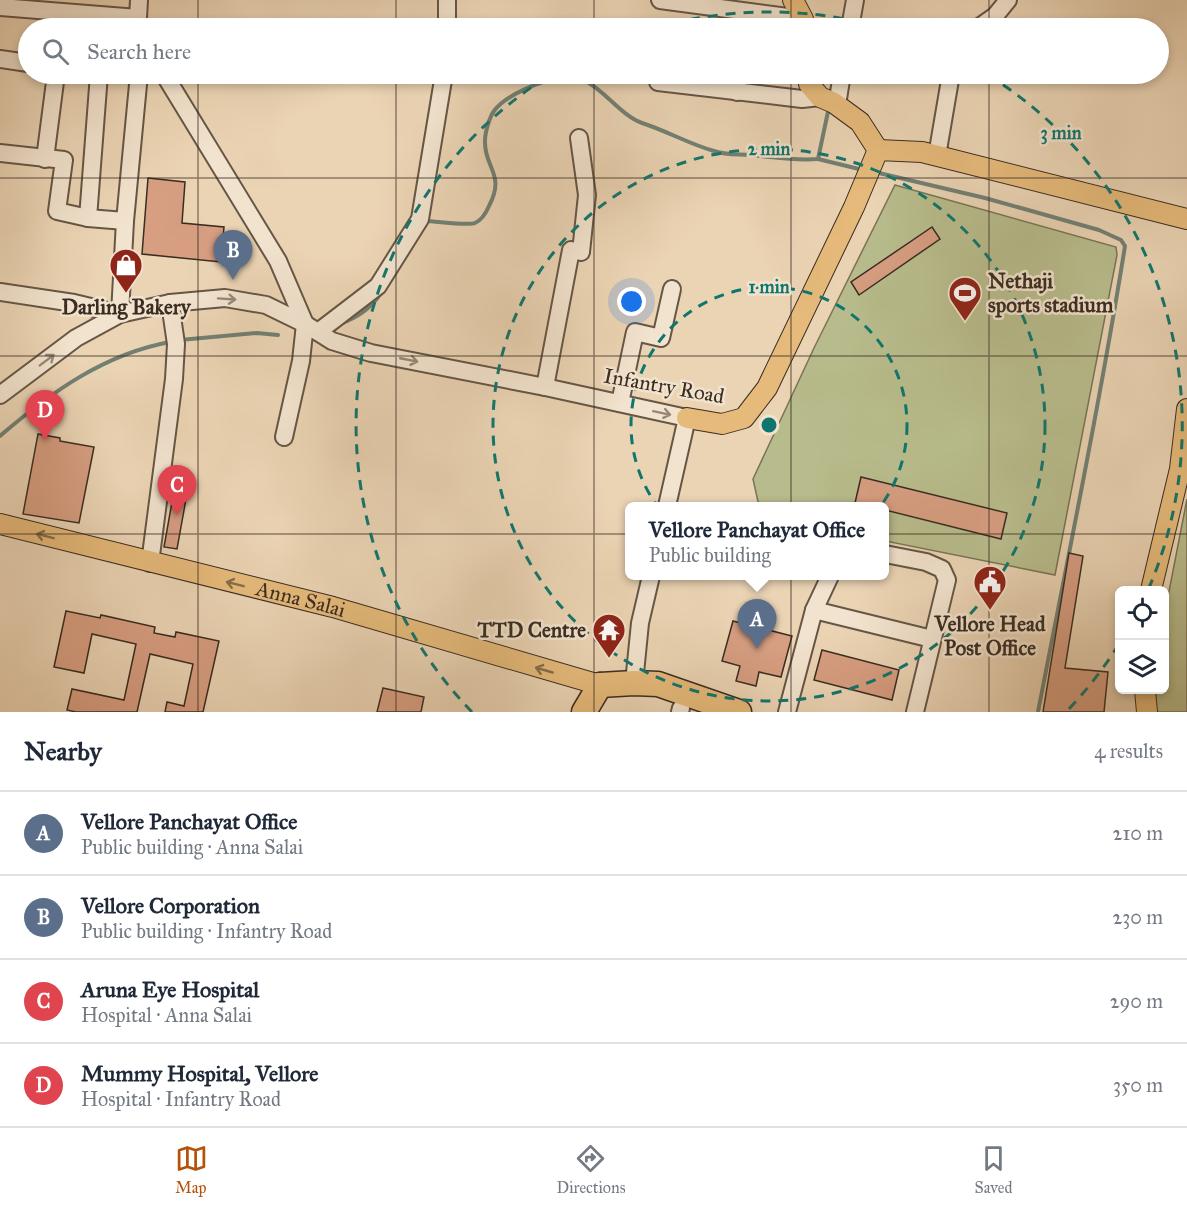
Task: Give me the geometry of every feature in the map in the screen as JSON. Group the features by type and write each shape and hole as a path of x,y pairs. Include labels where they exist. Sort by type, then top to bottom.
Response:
{"highway":[{"name":"Anna Salai","path":"600,685 634,682 658,684 739,712"},
{"name":"Anna Salai","path":"600,685 684,711"},
{"path":"584,712 600,685"}],"main road":[{"path":"793,0 800,18"},
{"path":"808,84 860,122 878,150 922,152 1187,219"},
{"name":"Infantry Road","path":"687,418 722,424 744,418 767,388 854,207 878,150"},
{"path":"1152,586 1179,469 1187,409"},
{"name":"Anna Salai","path":"0,525 333,608 600,685"},
{"path":"1145,694 1147,712"}],"street":[{"path":"138,18 139,0"},
{"path":"447,0 447,18"},
{"path":"660,0 775,18"},
{"path":"852,18 855,0"},
{"path":"992,18 1008,0"},
{"path":"0,7 76,18"},
{"path":"746,18 747,12"},
{"path":"0,59 18,62"},
{"path":"45,159 55,84"},
{"path":"88,218 98,84"},
{"path":"0,292 74,303 120,314 125,220 138,84"},
{"path":"170,84 278,261 312,328"},
{"path":"284,437 301,361 312,328 378,286 420,219 442,84"},
{"path":"674,84 829,101 837,84"},
{"path":"737,84 737,92"},
{"path":"937,156 949,84"},
{"path":"545,387 571,250 581,252 587,195 579,138"},
{"path":"0,153 64,160 57,211 88,218 125,220"},
{"path":"620,403 635,332 661,338 672,289"},
{"name":"Infantry Road","path":"0,395 76,338 120,314 170,303 225,298 266,305 312,328 332,341 370,353 545,387 687,418"},
{"path":"150,563 174,380 176,344 170,303"},
{"path":"668,502 687,418"},
{"path":"889,555 926,562 942,569 946,580 915,712"},
{"path":"634,682 640,622 650,580"},
{"path":"787,712 814,610 828,580"},
{"path":"814,610 932,639"}],"green space":[{"path":"895,185 1116,247 1117,255 1055,575 889,542 889,502 758,502 753,479 814,348"},
{"path":"1187,499 1187,712 1152,712 1151,694 1169,694 1169,591"}],"building":[{"path":"148,178 185,182 182,223 224,227 221,262 142,254"},
{"path":"932,227 940,239 859,295 851,282"},
{"path":"38,434 60,438 60,441 94,447 79,523 23,514"},
{"path":"177,474 190,477 177,549 164,547"},
{"path":"861,477 1007,513 1001,539 889,511 889,502 855,502"},
{"path":"1069,553 1083,556 1065,668 1108,672 1104,712 1043,712"},
{"path":"66,611 100,618 101,615 155,627 154,633 175,637 176,632 219,641 203,712 165,712 167,702 184,706 193,664 150,654 137,712 67,710 72,689 124,700 136,644 92,634 84,673 54,667"},
{"path":"733,621 792,636 781,677 759,672 756,686 736,681 740,666 722,661"},
{"path":"822,650 899,670 892,700 814,680"},
{"path":"383,688 424,697 421,712 377,712"}],"waterway":[{"path":"425,221 471,224 482,218 494,195 495,186 485,141 492,114 507,99 538,84"},
{"path":"589,84 632,118 696,145 727,154 818,159 829,107"},
{"path":"818,159 859,169"},
{"path":"879,173 985,198 1099,230 1121,240 1125,246 1038,712"},
{"path":"340,324 363,312 381,293"},
{"path":"180,340 257,333 278,335"},
{"path":"0,436 38,405 79,377 123,356 170,342"}],"place":[{"name":"Vellore Corporation","path":"233,280"},
{"name":"Darling Bakery","path":"126,294"},
{"name":"Nethaji sports stadium","path":"965,322"},
{"name":"Mummy Hospital, Vellore","path":"45,440"},
{"name":"Aruna Eye Hospital","path":"177,515"},
{"name":"Vellore Head Post Office","path":"990,611"},
{"name":"Vellore Panchayat Office","path":"757,649"},
{"name":"TTD Centre","path":"609,659"}]}
